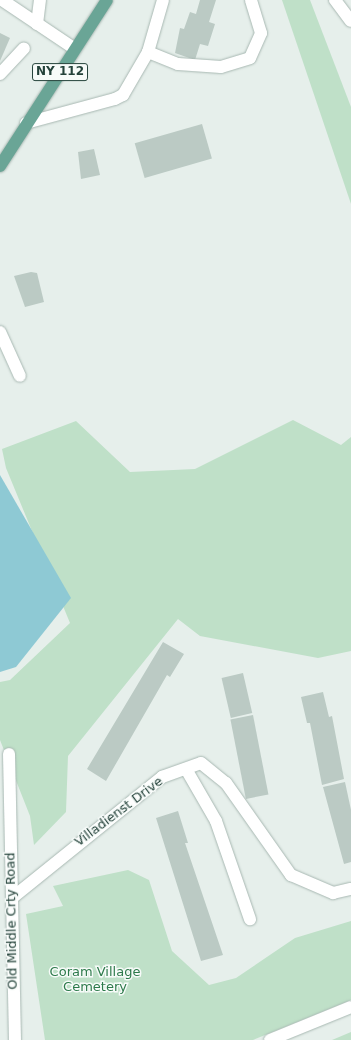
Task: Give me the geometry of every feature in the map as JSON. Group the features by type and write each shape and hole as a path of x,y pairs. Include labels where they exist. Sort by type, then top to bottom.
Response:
{"main road":[{"name":"NY 112","path":"0,166 26,123 107,0"}],"street":[{"path":"2,0 75,49"},
{"path":"37,24 40,0"},
{"path":"26,123 115,99 122,94 148,52 164,0"},
{"path":"148,52 178,64 221,67 250,58 261,33 250,0"},
{"path":"335,0 351,21"},
{"path":"0,74 24,48"},
{"path":"0,332 20,376"},
{"name":"Old Middle Crty Road","path":"9,754 14,1040"},
{"name":"Villadienst Drive","path":"12,898 162,777 201,763 226,783 291,875 333,893 351,889"},
{"path":"186,769 216,821 250,919"},
{"path":"270,1040 351,1007"}],"green space":[{"path":"282,0 310,0 351,107 351,204"},
{"path":"293,420 341,445 351,437 351,651 318,658 200,636 178,619 68,756 66,812 34,845 30,816 0,740 0,682 10,680 70,623 6,468 2,449 76,421 130,472 195,469"},
{"name":"Coram Village Cemetery","path":"128,870 149,880 172,951 209,985 236,978 295,938 351,921 351,1000 253,1040 45,1040 26,914 63,906 53,886"},
{"path":"351,1032 351,1040 332,1040"}],"water":[{"path":"0,475 71,598 16,667 0,672"}],"building":[{"path":"200,0 216,0 209,22 215,24 208,46 200,44 195,60 175,53 180,28 184,29 190,12 196,14"},
{"path":"0,33 10,38 0,61"},
{"path":"202,124 212,159 145,178 135,143"},
{"path":"94,149 100,175 81,179 78,152"},
{"path":"31,272 37,273 44,302 25,307 14,276"},
{"path":"163,642 184,654 170,677 167,675 106,781 87,769"},
{"path":"243,673 252,713 231,718 222,678"},
{"path":"323,692 329,717 332,716 344,779 322,785 310,723 307,723 301,697"},
{"path":"253,715 268,795 246,799 230,719"},
{"path":"345,782 351,810 351,862 344,864 323,787"},
{"path":"178,811 188,843 185,843 223,955 201,961 156,818"}]}
